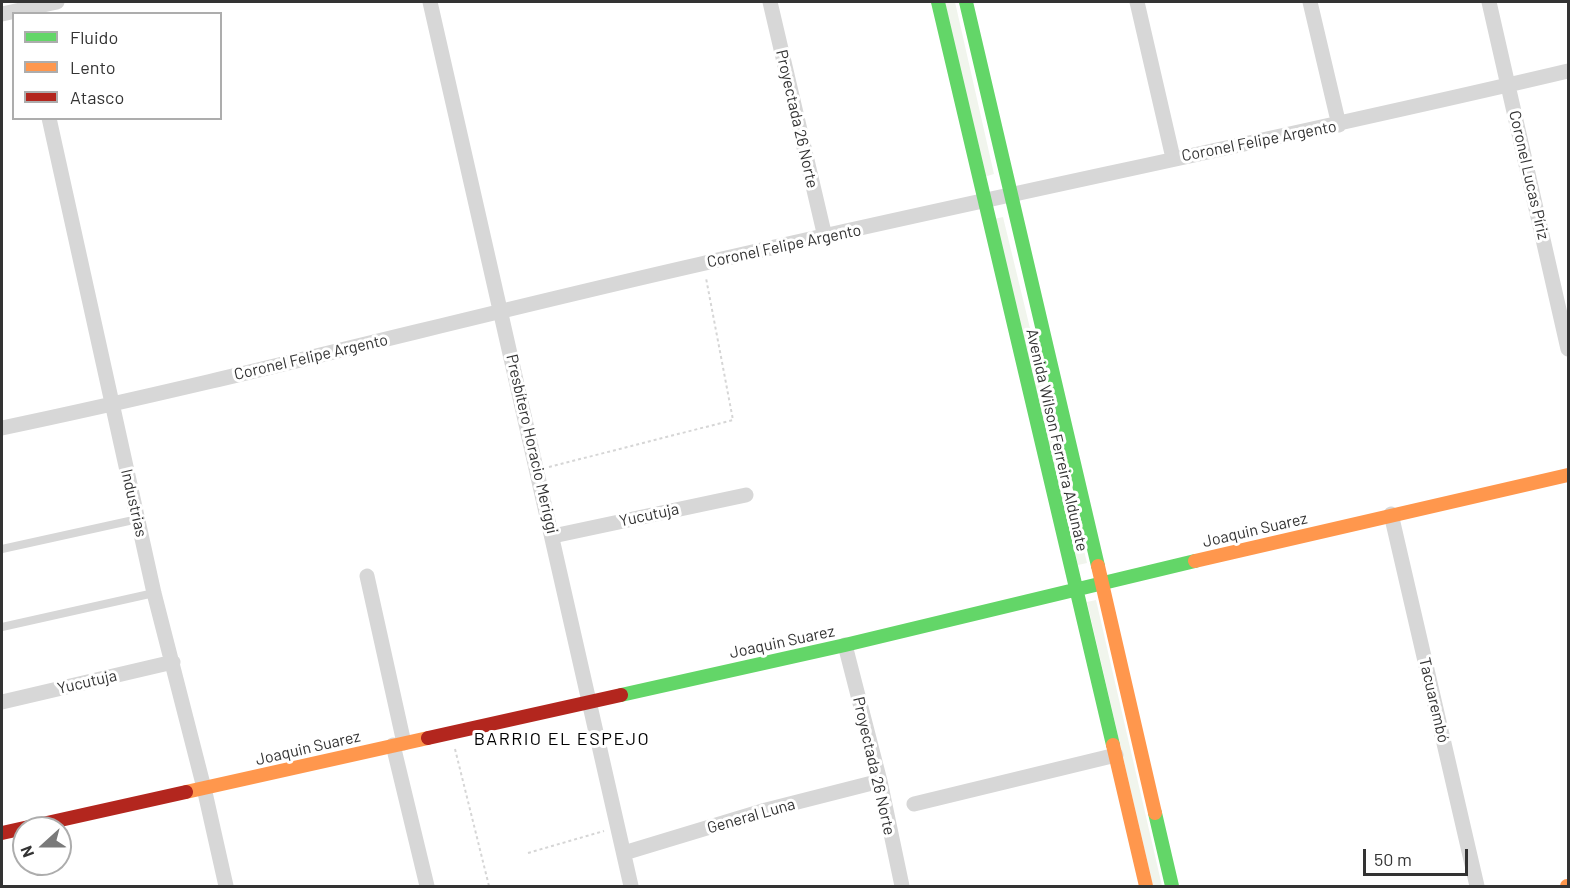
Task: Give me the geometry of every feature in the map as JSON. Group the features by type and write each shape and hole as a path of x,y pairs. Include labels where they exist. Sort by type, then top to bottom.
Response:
{"street":[{"path":"2,14 57,2"},
{"name":"Presbítero Horacio Meriggi","path":"430,2 631,886"},
{"name":"Proyectada 26 Norte","path":"770,2 825,237"},
{"name":"Avenida Wilson Ferreira Aldunate","path":"938,2 1146,886"},
{"name":"Avenida Wilson Ferreira Aldunate","path":"966,2 1172,886"},
{"path":"1137,2 1173,158"},
{"path":"1310,2 1339,125"},
{"name":"Coronel Lucas Píriz","path":"1489,2 1569,349"},
{"name":"Coronel Felipe Argento","path":"2,428 111,405 703,263 1010,197 1173,158 1339,125 1569,71"},
{"name":"Industrias","path":"49,120 154,593 204,788 226,886"},
{"name":"Joaquin Suarez","path":"2,833 450,731 845,645 1390,514 1569,475"},
{"name":"Yucutuja","path":"553,536 746,495"},
{"name":"Tacuarembó","path":"1390,514 1477,886"},
{"path":"367,576 427,886"},
{"name":"Proyectada 26 Norte","path":"845,645 880,781 902,886"},
{"name":"Yucutuja","path":"2,702 173,662"},
{"path":"914,804 1116,755"},
{"name":"General Luna","path":"624,853 766,810 880,781"}],"lane":[{"path":"2,549 138,519"},
{"path":"2,627 154,593"}],"path":[{"path":"538,470 732,420 703,263"},
{"path":"450,731 489,886"},
{"path":"528,853 618,827"}],"shaded area":[{"path":"945,2 955,2 994,174 984,177"},
{"path":"1003,217 1087,563 1078,565 994,219"},
{"path":"1096,600 1162,886 1153,886 1087,602"}],"traffic: fast":[{"path":"938,2 1113,745"},
{"path":"966,2 1098,566"},
{"path":"621,695 845,645 1195,561"},
{"path":"1155,813 1172,886"}],"traffic: slow":[{"path":"1195,561 1568,475"},
{"path":"1098,566 1155,813"},
{"path":"186,792 428,738"},
{"path":"1113,745 1146,886"}],"traffic: jam":[{"path":"428,738 621,695"},
{"path":"2,833 186,792"}],"district":[{"name":"BARRIO EL ESPEJO","path":"562,739"}]}
